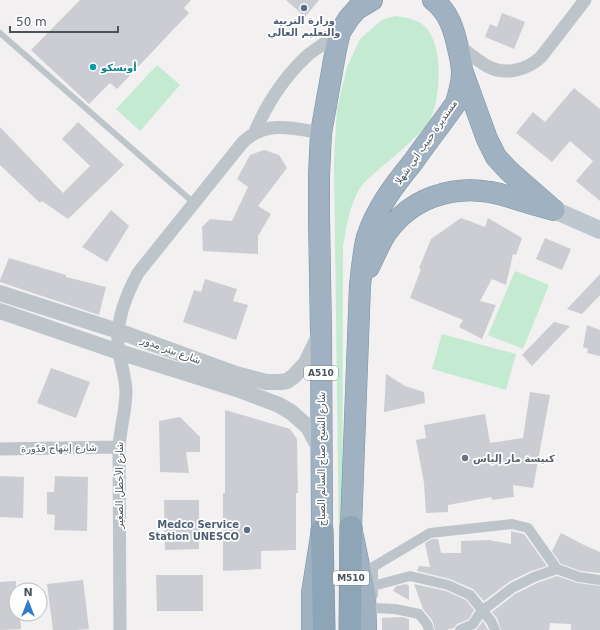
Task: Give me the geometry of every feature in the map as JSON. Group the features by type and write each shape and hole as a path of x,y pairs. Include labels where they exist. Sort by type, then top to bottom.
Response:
{"highway":[{"name":"مستديرة حبيب ابي شهلا","path":"360,285 362,265 372,224 394,186 456,103 460,89 462,71 450,22 440,6 433,0"},
{"name":"A510","path":"322,133 340,32 350,18 364,3"},
{"path":"462,71 487,139 496,157 509,171 554,210"},
{"name":"شارع الشيخ صباح السالم الصباح","path":"322,133 319,175 319,217 324,630"},
{"path":"366,630 365,594 351,527 360,285 377,249 387,232 396,221 409,209 432,197 463,190 478,190 491,192 554,210"},
{"name":"M510","path":"350,630 351,527"},
{"path":"312,630 312,593 322,530"}],"main road":[{"path":"554,210 600,230"}],"street":[{"path":"450,22 487,66 504,71 513,71 532,64 541,56 585,0"},
{"path":"254,134 264,110 282,84 308,55 340,32"},
{"name":"شارع الأخطل الصغير","path":"120,630 118,447 126,392 119,352 118,331 126,298 138,273 243,142 250,136 263,129 284,127 322,133"},
{"name":"شارع بيتر مدور","path":"0,293 118,331 236,374 271,383 287,381 300,370 306,363 321,333"},
{"name":"شارع بيتر مدور","path":"0,311 119,352 237,389 279,405 291,412 308,427 321,451"},
{"path":"53,329 56,311"},
{"name":"شارع إبتهاج قدّورة","path":"0,449 118,447"},
{"path":"374,630 373,567 430,533 512,524 528,528 557,569 579,577 600,580"},
{"path":"460,630 473,624 482,610 512,588 557,569"},
{"path":"373,586 410,576 448,585 470,595 491,621 495,630"},
{"path":"374,608 395,609 419,614 427,624 429,630"}],"lane":[{"path":"0,33 194,203"}],"green space":[{"path":"395,16 417,21 427,28 434,41 438,56 439,76 435,108 428,123 410,143 362,185 356,195 347,223 343,246 342,630 340,630 334,158 337,109 347,67 360,39 382,20"},
{"path":"157,65 180,85 140,131 116,109"},
{"path":"515,271 549,285 523,349 488,335"},
{"path":"442,334 516,354 506,390 432,369"}],"building":[{"name":"أونسكو","path":"80,0 191,0 184,8 189,13 117,89 110,83 89,104 31,50"},
{"name":"وزارة التربية والتعليم العالي","path":"286,0 319,0 305,17"},
{"path":"502,13 525,22 514,49 485,37 490,24 497,27"},
{"path":"574,88 600,109 600,201 576,181 593,161 570,141 552,162 516,133 533,112 545,122"},
{"path":"78,122 124,165 68,219 42,201 40,203 0,165 0,127 63,193 90,166 62,139"},
{"path":"264,150 279,155 287,168 258,206 271,214 258,236 258,254 203,251 202,227 210,219 232,221 248,187 237,179 250,155"},
{"path":"111,210 129,226 107,262 82,247"},
{"path":"461,218 485,227 488,218 522,238 516,255 513,254 506,285 492,279 480,301 496,305 482,339 459,327 463,320 410,298 421,269 419,268 431,239"},
{"path":"545,238 571,249 562,270 536,259"},
{"path":"9,258 66,275 66,277 106,287 99,315 0,282"},
{"path":"600,274 600,295 582,314 567,309"},
{"path":"205,279 237,289 233,301 248,305 236,340 183,322 194,290 201,292"},
{"path":"554,322 570,326 532,366 522,355"},
{"path":"587,325 600,330 600,356 587,353 588,349 583,347"},
{"path":"51,368 90,382 76,418 37,403"},
{"path":"386,374 405,386 424,392 425,403 384,412"},
{"name":"كنيسة مار إلياس","path":"530,392 550,395 533,488 513,485 514,497 492,500 491,497 448,505 448,512 426,513 424,483 416,440 426,438 424,425 485,414 490,443 523,438"},
{"path":"225,410 290,429 297,439 298,493 296,493 296,550 261,551 261,569 223,571"},
{"path":"180,417 200,437 200,452 186,452 189,473 160,472 159,421"},
{"path":"0,476 24,477 23,518 0,517"},
{"path":"55,476 88,477 87,531 54,530 55,515 47,514 47,492 54,492"},
{"path":"164,500 199,500 199,549 165,550"},
{"path":"511,531 524,534 547,566 531,571 509,582 484,601 473,589 450,579 417,571 419,566 430,567 425,543 432,539 438,539 441,553 461,553 461,541 488,540 511,544"},
{"path":"561,533 600,552 600,573 581,571 561,564 552,551"},
{"path":"156,575 203,575 203,611 157,611"},
{"path":"557,576 578,583 600,586 600,630 571,630 571,624 550,623 549,630 501,630 497,618 492,612 515,594 537,583"},
{"path":"83,580 89,629 53,630 48,584"},
{"path":"16,581 8,582 8,622 21,622 21,629 0,630 0,582"},
{"path":"406,584 409,586 409,600 393,591 396,586"},
{"path":"414,584 446,591 466,600 474,610 469,619 457,624 454,628 448,630 435,630 432,620 423,609"},
{"path":"402,617 409,619 409,630 382,630 382,618"},
{"path":"483,621 488,630 476,630 478,628"}],"place":[{"name":"وزارة التربية والتعليم العالي","path":"304,8"},
{"name":"أونسكو","path":"93,67"},
{"name":"كنيسة مار إلياس","path":"465,458"},
{"name":"Medco Service Station UNESCO","path":"247,530"}]}
